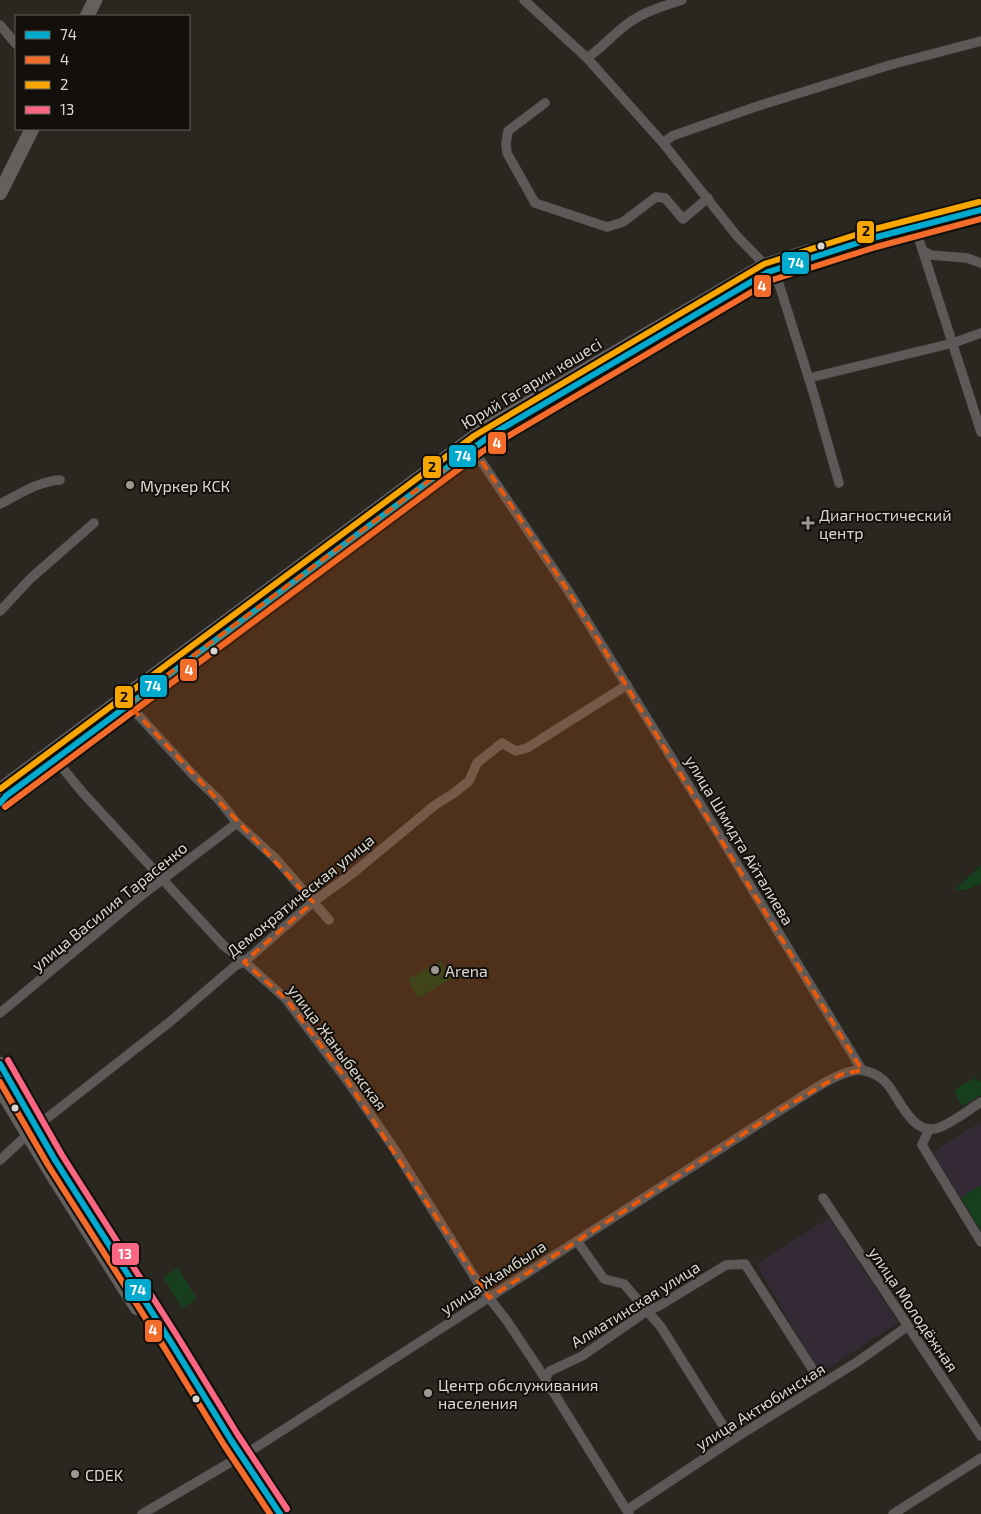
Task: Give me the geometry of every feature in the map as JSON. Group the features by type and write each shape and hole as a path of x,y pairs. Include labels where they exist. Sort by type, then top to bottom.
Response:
{"highway":[{"path":"88,15 95,0"},
{"path":"0,193 32,130"},
{"path":"0,1064 32,1131"},
{"path":"0,1088 56,1160 270,1514"},
{"path":"237,1457 280,1514"}],"main road":[{"name":"Юрий Гагарин көшесі","path":"53,755 128,704 470,444 485,427 766,268 803,251 981,202"},
{"name":"Юрий Гагарин көшесі","path":"766,268 798,261 981,210"},
{"name":"Юрий Гагарин көшесі","path":"1,797 53,755 470,444"}],"street":[{"path":"524,0 587,58 663,142 737,236 779,284 809,378 839,483"},
{"path":"587,58 600,49 629,22 650,11 682,0"},
{"path":"0,25 15,43"},
{"path":"663,142 672,136 890,65 981,41"},
{"path":"545,103 508,131 506,143 507,153 535,203 607,227 623,222 656,197 665,198 683,219 708,198"},
{"path":"915,227 954,343 981,432"},
{"path":"923,251 930,255 968,258 981,262"},
{"path":"809,378 954,343 981,333"},
{"name":"улица Шмидта Айталиева","path":"470,444 551,566 626,685 862,1070"},
{"path":"0,504 28,490 54,480 60,480"},
{"path":"0,611 31,578 94,523"},
{"name":"Демократическая улица","path":"0,1160 32,1131 171,1020 235,966 244,962 313,902 353,872 434,805 461,787 468,781 477,762 502,743 516,750 526,748 626,685"},
{"path":"128,704 218,798 237,822 276,859 329,920"},
{"name":"улица Жаныбекская","path":"53,755 85,795 224,946 286,999 346,1079 395,1150 480,1286 544,1378 628,1512"},
{"name":"улица Василия Тарасенко","path":"0,1013 237,822"},
{"path":"862,1070 880,1077 888,1084 912,1120 922,1127 929,1129 944,1125 981,1102"},
{"name":"улица Жамбыла","path":"142,1514 262,1444 840,1074 862,1070"},
{"path":"929,1129 922,1145 981,1242"},
{"name":"улица Молодёжная","path":"822,1198 981,1436"},
{"path":"577,1241 604,1279 624,1284 661,1327 732,1440"},
{"name":"Алматинская улица","path":"544,1378 550,1371 582,1356 647,1311 726,1265 745,1264 822,1384"},
{"name":"улица Актюбинская","path":"628,1512 732,1440 822,1384 908,1326"},
{"path":"893,1514 981,1458"}],"highlighted area":[{"path":"473,448 569,592 862,1070 840,1075 779,1111 489,1298 346,1079 286,999 244,962 313,902 128,704"}],"shaded area":[{"path":"981,1122 981,1185 961,1198 932,1152"},
{"path":"829,1218 898,1323 820,1373 756,1264"}],"green space":[{"path":"981,865 981,883 969,889 955,890"},
{"name":"Arena","path":"441,961 451,979 418,998 408,979"},
{"path":"975,1078 981,1082 981,1095 961,1105 954,1090"},
{"path":"981,1185 981,1231 961,1198"},
{"path":"178,1268 197,1299 182,1308 163,1277"}],"transit line":[{"name":"2","path":"0,789 474,436 764,264 871,230 979,202"},
{"name":"74","path":"0,803 6,796 491,435 768,272 873,238 981,210"},
{"name":"4","path":"5,807 483,451 772,280 876,247 981,219"},
{"name":"13","path":"8,1060 62,1155 238,1435 287,1509"},
{"name":"74","path":"0,1064 55,1160 231,1440 280,1514"},
{"name":"4","path":"0,1082 48,1165 224,1445 270,1514"}],"place":[{"name":"Муркер КСК","path":"130,485"},
{"name":"Диагностический центр","path":"808,523"},
{"name":"Arena","path":"435,970"},
{"name":"Центр обслуживания наcеления","path":"428,1393"},
{"name":"CDEK","path":"75,1474"}]}
